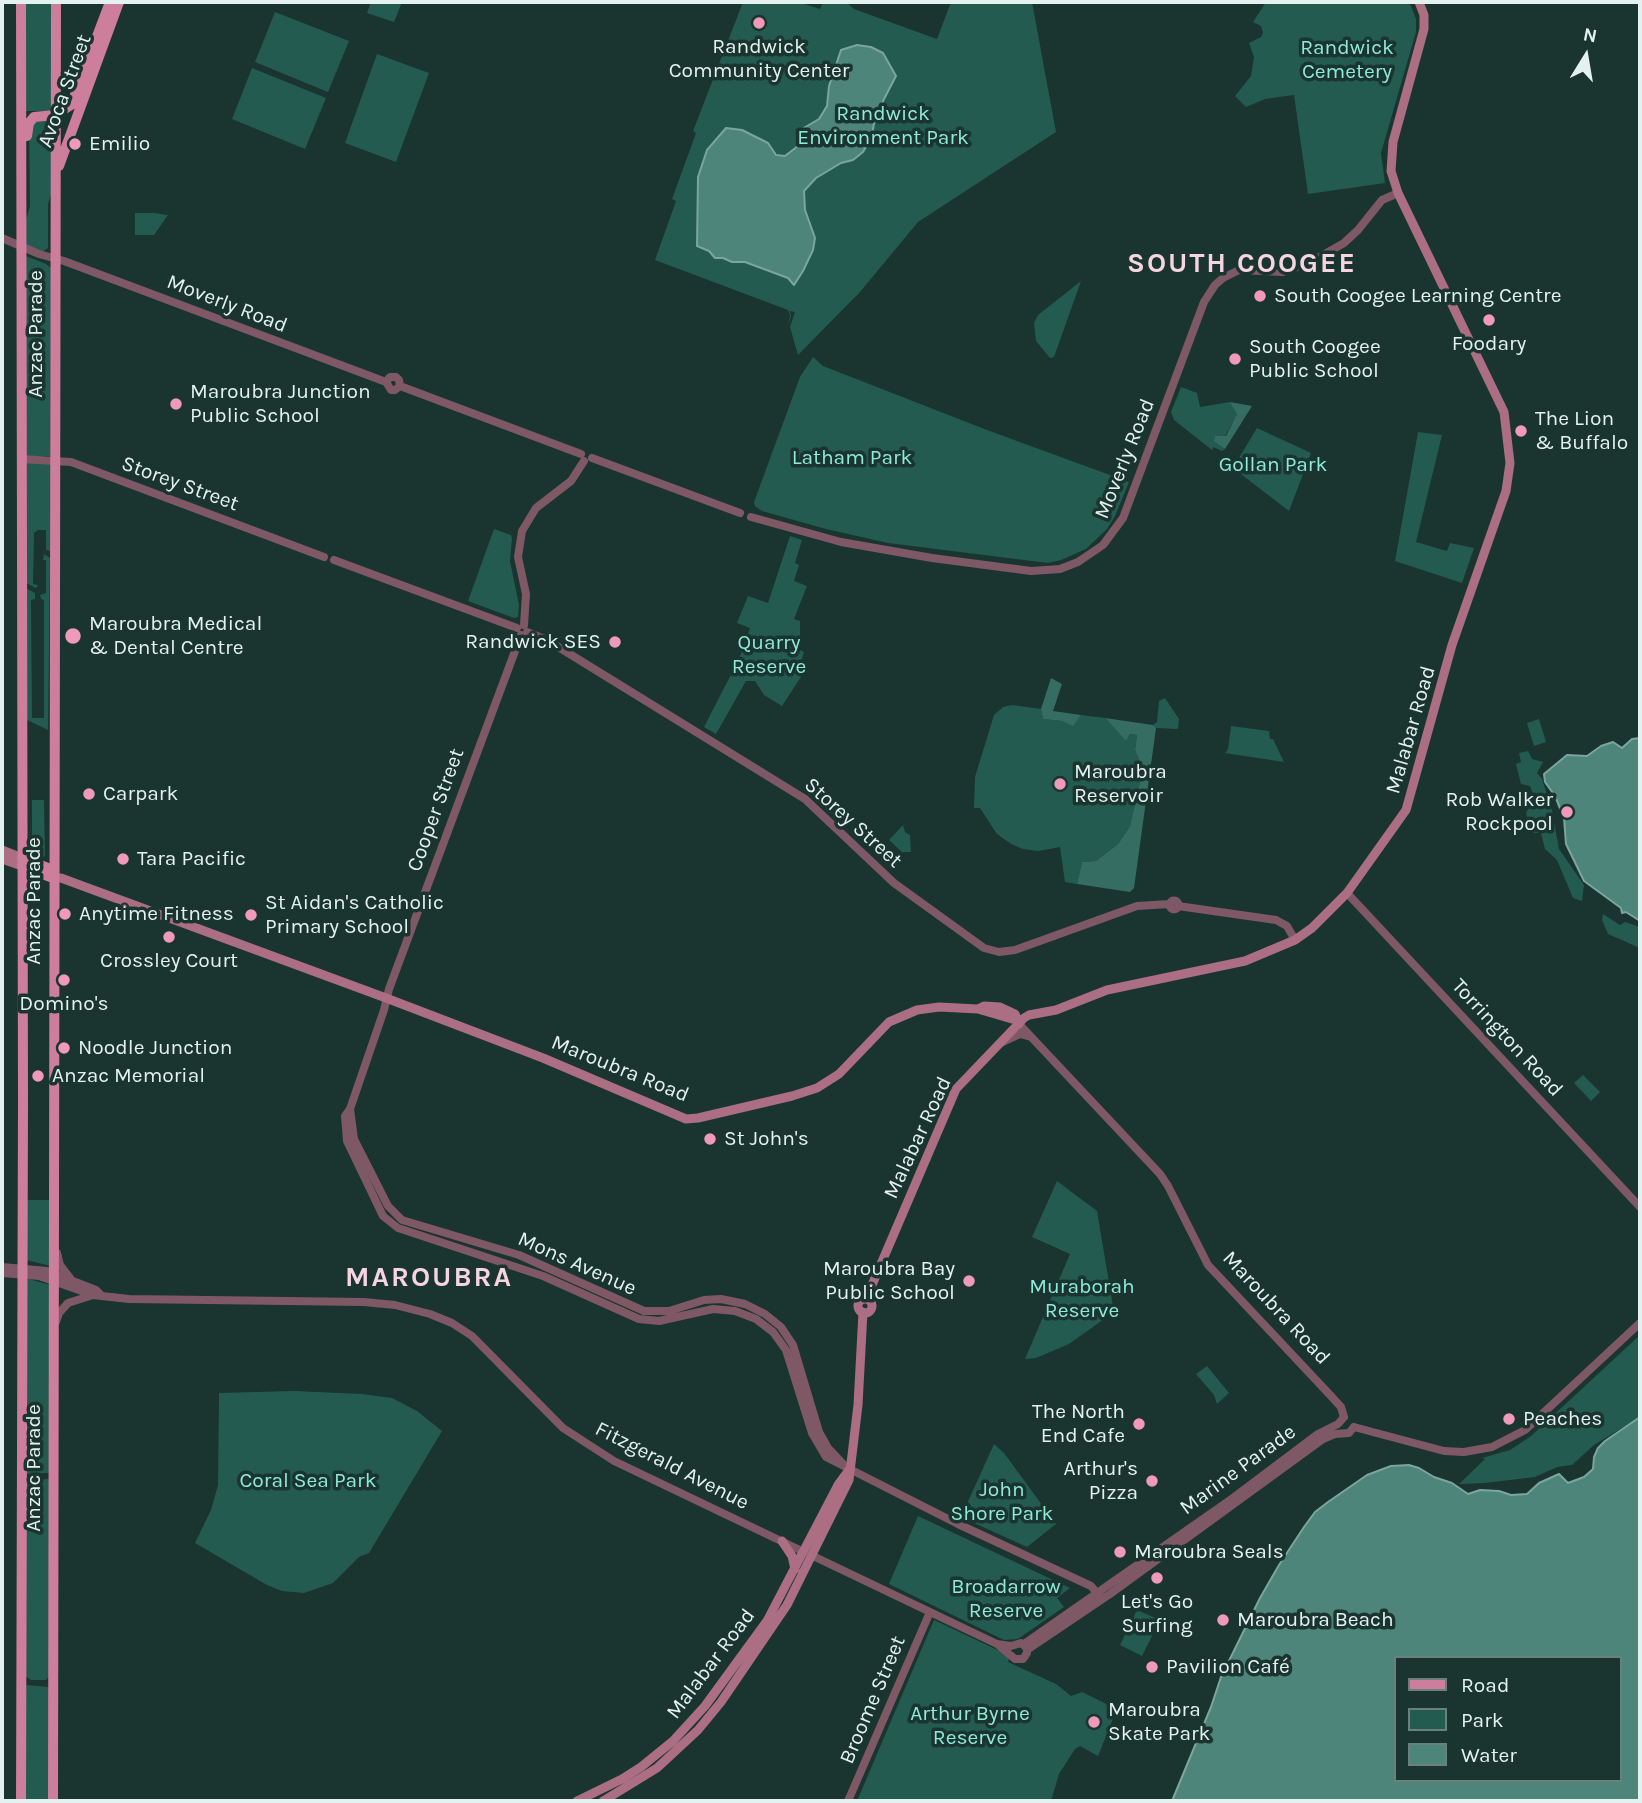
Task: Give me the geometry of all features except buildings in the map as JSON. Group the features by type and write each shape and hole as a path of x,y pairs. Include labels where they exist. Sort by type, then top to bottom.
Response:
{"main road":[{"name":"Anzac Parade","path":"21,2 21,1801"},
{"name":"Anzac Parade","path":"53,1801 56,2"},
{"name":"Avoca Street","path":"55,195 64,150 106,24 110,2"},
{"name":"Avoca Street","path":"74,99 106,24 119,2"},
{"name":"Malabar Road","path":"603,1801 657,1768 681,1748 709,1718 777,1622 838,1485 849,1470 858,1405 863,1312 872,1308 871,1302 866,1299 956,1089 1029,1015 1042,1014 1107,990 1245,961 1295,940 1312,929 1347,893 1406,810 1452,645 1502,504 1510,470 1504,412 1398,193 1391,171 1391,154 1424,29 1424,15 1419,2"},
{"path":"56,95 62,103 74,99"},
{"path":"21,219 27,202 29,122 37,116 55,115 66,109 74,99"},
{"name":"Maroubra Road","path":"2,850 22,862 543,1058 680,1117 693,1119 817,1088 839,1074 883,1027 909,1012 939,1007 1000,1007 1014,1014 1019,1024"},
{"name":"Maroubra Road","path":"2,859 22,862"},
{"path":"1000,1007 1034,1010 1042,1014"},
{"path":"978,1009 985,1013 1007,1016 1019,1024"},
{"path":"782,1541 792,1556 795,1569"},
{"name":"Malabar Road","path":"577,1801 622,1780 673,1741 695,1718 762,1627 795,1569 808,1554"}],"street":[{"name":"Moverly Road","path":"2,238 386,382 391,390 400,387 740,513 743,520 751,517 841,542 1031,571 1060,569 1078,562 1105,543 1123,519 1199,313 1211,289 1223,278 1239,270 1283,272 1311,262 1345,243 1359,230 1382,200 1398,193"},
{"name":"Cooper Street","path":"386,998 522,630 526,594 518,562 523,531 536,508 568,484 586,458"},
{"name":"Storey Street","path":"21,459 71,461 324,557 327,564 334,560 547,640 805,799 894,883 984,948 999,952 1015,950 1138,906 1174,905 1276,920 1287,926 1295,940"},
{"name":"Torrington Road","path":"1347,893 1640,1207"},
{"name":"Mons Avenue","path":"386,998 344,1124 347,1141 379,1209 389,1223 543,1276 639,1319 659,1321 713,1310 735,1311 756,1319 773,1332 786,1350 809,1425 820,1450 833,1462 1091,1586 1099,1596"},
{"name":"Maroubra Road","path":"1019,1024 1160,1174 1208,1265 1341,1407 1341,1425 1352,1420 1354,1427"},
{"path":"999,1044 1020,1034 1031,1037"},
{"path":"54,1229 59,1262 72,1280"},
{"name":"Fitzgerald Avenue","path":"2,1267 72,1280 97,1295"},
{"name":"Fitzgerald Avenue","path":"2,1273 22,1270"},
{"name":"Fitzgerald Avenue","path":"54,1276 97,1295 147,1300 378,1303 430,1314 452,1323 472,1336 556,1421 623,1466 1011,1650"},
{"path":"54,1328 59,1313 68,1303 97,1295"},
{"path":"1354,1427 1444,1451 1464,1452 1492,1447 1525,1430 1640,1323"},
{"name":"Marine Parade","path":"1026,1647 1318,1434 1341,1425 1349,1433 1354,1427"},
{"name":"Broome Street","path":"848,1801 930,1612"},
{"path":"1016,1643 1026,1647 1025,1657 1014,1659 1011,1650 1016,1643"}],"green space":[{"path":"25,2 53,2 51,111 25,111"},
{"path":"371,2 402,2 394,22 367,13"},
{"name":"Randwick Environment Park","path":"743,2 798,2 820,9 823,2 846,2 854,9 937,39 951,2 1032,2 1056,132 918,222 860,292 798,355 790,327 795,312 790,311 788,325 788,310 655,260 676,201 672,199 696,133 693,131"},
{"name":"Randwick Cemetery","path":"1266,2 1407,2 1411,6 1416,19 1416,32 1381,153 1385,183 1308,194 1294,95 1265,99 1246,107 1235,96 1251,76 1254,57 1249,43 1263,33 1261,26 1253,22"},
{"path":"275,12 349,41 328,92 255,62"},
{"path":"377,54 429,73 396,162 345,143"},
{"path":"252,68 326,98 305,149 232,119"},
{"path":"50,118 51,194 48,204 48,248 42,252 28,247 25,243 25,223 30,206 29,132 34,121"},
{"path":"135,213 168,215 154,235 135,235"},
{"path":"26,256 51,268 50,456 25,456"},
{"path":"1081,281 1054,357 1050,358 1036,341 1034,323 1038,315"},
{"name":"Latham Park","path":"813,357 823,366 1129,482 1115,516 1107,529 1086,549 1048,563 888,543 762,511 754,502 800,377"},
{"path":"1181,387 1197,393 1200,407 1230,402 1238,413 1225,436 1215,441 1225,449 1222,451 1213,447 1212,450 1174,420 1171,412"},
{"name":"Gollan Park","path":"1257,428 1311,453 1289,511 1233,468"},
{"path":"1418,432 1442,435 1416,542 1447,551 1450,543 1474,548 1462,583 1395,561"},
{"path":"27,463 51,463 50,551 46,550 46,530 38,530 34,533 33,584 38,585 36,588 26,583"},
{"path":"494,529 511,535 512,538 510,561 519,605 518,617 514,618 468,601"},
{"name":"Quarry Reserve","path":"790,536 802,540 795,563 799,565 794,581 807,586 794,619 800,621 800,637 796,648 804,652 801,663 806,669 782,706 764,695 755,681 746,681 716,734 704,727 739,659 750,628 737,623 748,596 768,603"},
{"path":"44,554 50,558 48,730 27,720 26,588 35,593 35,599 31,600 32,718 44,718 44,600 40,595 46,593"},
{"path":"1165,698 1179,719 1178,729 1156,728 1153,725 1157,722 1159,701"},
{"path":"1012,705 1041,709 1043,719 1073,725 1081,715 1105,718 1126,741 1130,734 1137,735 1135,750 1139,760 1140,782 1130,826 1118,844 1096,861 1082,862 1077,884 1065,882 1060,847 1038,851 1011,844 997,834 980,808 974,808 975,777 994,715 1003,707"},
{"path":"1539,719 1546,742 1534,746 1527,723"},
{"path":"1231,726 1269,731 1270,739 1273,739 1284,762 1225,753"},
{"path":"1528,751 1532,759 1543,762 1537,773 1542,779 1552,810 1559,849 1584,885 1582,901 1573,898 1557,860 1545,849 1541,833 1532,833 1526,813 1534,797 1530,786 1521,784 1516,764 1521,762 1519,753"},
{"path":"32,800 44,800 43,857 41,845 32,840"},
{"path":"903,825 905,832 910,835 911,852 902,852 889,840"},
{"path":"1603,914 1620,925 1625,922 1640,927 1640,948 1608,934 1602,920"},
{"path":"1583,1075 1600,1092 1591,1101 1574,1083"},
{"name":"Muraborah Reserve","path":"1057,1181 1097,1211 1114,1312 1069,1344 1036,1358 1025,1359 1070,1254 1032,1237"},
{"path":"26,1200 51,1200 51,1266 26,1260"},
{"path":"29,1279 50,1285 51,1469 48,1473 27,1474 24,1470"},
{"path":"1640,1335 1640,1417 1594,1445 1572,1465 1557,1467 1535,1477 1459,1484 1485,1459 1482,1458 1510,1450 1531,1436"},
{"path":"1207,1366 1229,1393 1217,1404 1214,1395 1196,1374"},
{"name":"Coral Sea Park","path":"294,1391 392,1398 417,1411 442,1431 369,1553 359,1557 333,1583 304,1593 282,1591 267,1585 195,1543 211,1510 218,1485 219,1393"},
{"name":"John Shore Park","path":"994,1444 1004,1453 1056,1524 1027,1547 961,1517"},
{"path":"49,1479 50,1675 46,1680 31,1680 24,1675 25,1485 28,1480"},
{"name":"Broadarrow Reserve","path":"918,1516 1070,1588 1057,1598 1064,1607 1018,1639 1004,1640 889,1584"},
{"path":"1137,1610 1160,1620 1142,1656 1120,1645"},
{"name":"Arthur Byrne Reserve","path":"934,1620 1006,1654 1008,1662 1056,1684 1071,1696 1082,1692 1117,1709 1098,1756 1080,1746 1075,1749 1059,1774 1051,1801 857,1801"},
{"path":"27,1685 49,1687 49,1801 24,1801"}],"shaded area":[{"path":"1230,402 1252,406 1225,449 1214,441 1215,436 1226,436 1237,414"},
{"path":"1051,678 1062,684 1053,711 1081,715 1073,726 1062,721 1043,719 1041,709"},
{"path":"1105,718 1153,725 1156,728 1134,888 1130,892 1077,884 1082,862 1096,861 1118,844 1130,826 1140,782 1139,760 1135,750 1137,735 1130,734 1126,741"}],"water":[{"path":"857,45 871,47 883,53 896,76 863,152 853,160 841,163 816,178 804,191 805,210 815,238 813,250 794,285 788,278 745,262 715,258 709,251 697,246 698,177 707,150 726,128 742,130 768,143 776,155 785,156 798,146 802,129 819,119 827,106 829,86 841,50"},
{"path":"1640,738 1640,921 1626,912 1622,913 1621,908 1584,881 1566,844 1564,818 1555,796 1545,782 1544,774 1567,755 1587,756 1601,746 1613,742 1622,748 1632,739"},
{"path":"1640,1417 1640,1801 1172,1801 1221,1677 1260,1598 1315,1512 1367,1475 1391,1466 1409,1465 1419,1468 1452,1483 1468,1494 1480,1490 1511,1495 1527,1494 1539,1483 1559,1474 1568,1483 1584,1477 1593,1469 1598,1448"}],"place":[{"name":"Randwick Community Center","path":"759,23"},
{"name":"Emilio","path":"75,144"},
{"name":"South Coogee Learning Centre","path":"1260,296"},
{"name":"Foodary","path":"1489,320"},
{"name":"South Coogee Public School","path":"1235,359"},
{"name":"Maroubra Junction Public School","path":"176,404"},
{"name":"The Lion & Buffalo","path":"1521,431"},
{"name":"Maroubra Medical & Dental Centre","path":"73,636"},
{"name":"Randwick SES","path":"615,642"},
{"name":"Maroubra Reservoir","path":"1060,784"},
{"name":"Carpark","path":"89,794"},
{"name":"Rob Walker Rockpool","path":"1567,812"},
{"name":"Tara Pacific","path":"123,859"},
{"name":"Anytime Fitness","path":"65,914"},
{"name":"St Aidan's Catholic Primary School","path":"251,915"},
{"name":"Crossley Court","path":"169,937"},
{"name":"Domino's","path":"64,980"},
{"name":"Noodle Junction","path":"64,1048"},
{"name":"Anzac Memorial","path":"38,1076"},
{"name":"St John's","path":"710,1139"},
{"name":"Maroubra Bay Public School","path":"969,1281"},
{"name":"Peaches","path":"1509,1419"},
{"name":"The North End Cafe","path":"1139,1424"},
{"name":"Arthur's Pizza","path":"1152,1481"},
{"name":"Maroubra Seals","path":"1120,1552"},
{"name":"Let's Go Surfing","path":"1157,1578"},
{"name":"Maroubra Beach","path":"1223,1620"},
{"name":"Pavilion Café","path":"1152,1667"},
{"name":"Maroubra Skate Park","path":"1094,1722"}],"district":[{"name":"SOUTH COOGEE","path":"1242,264"},
{"name":"MAROUBRA","path":"429,1278"}]}
